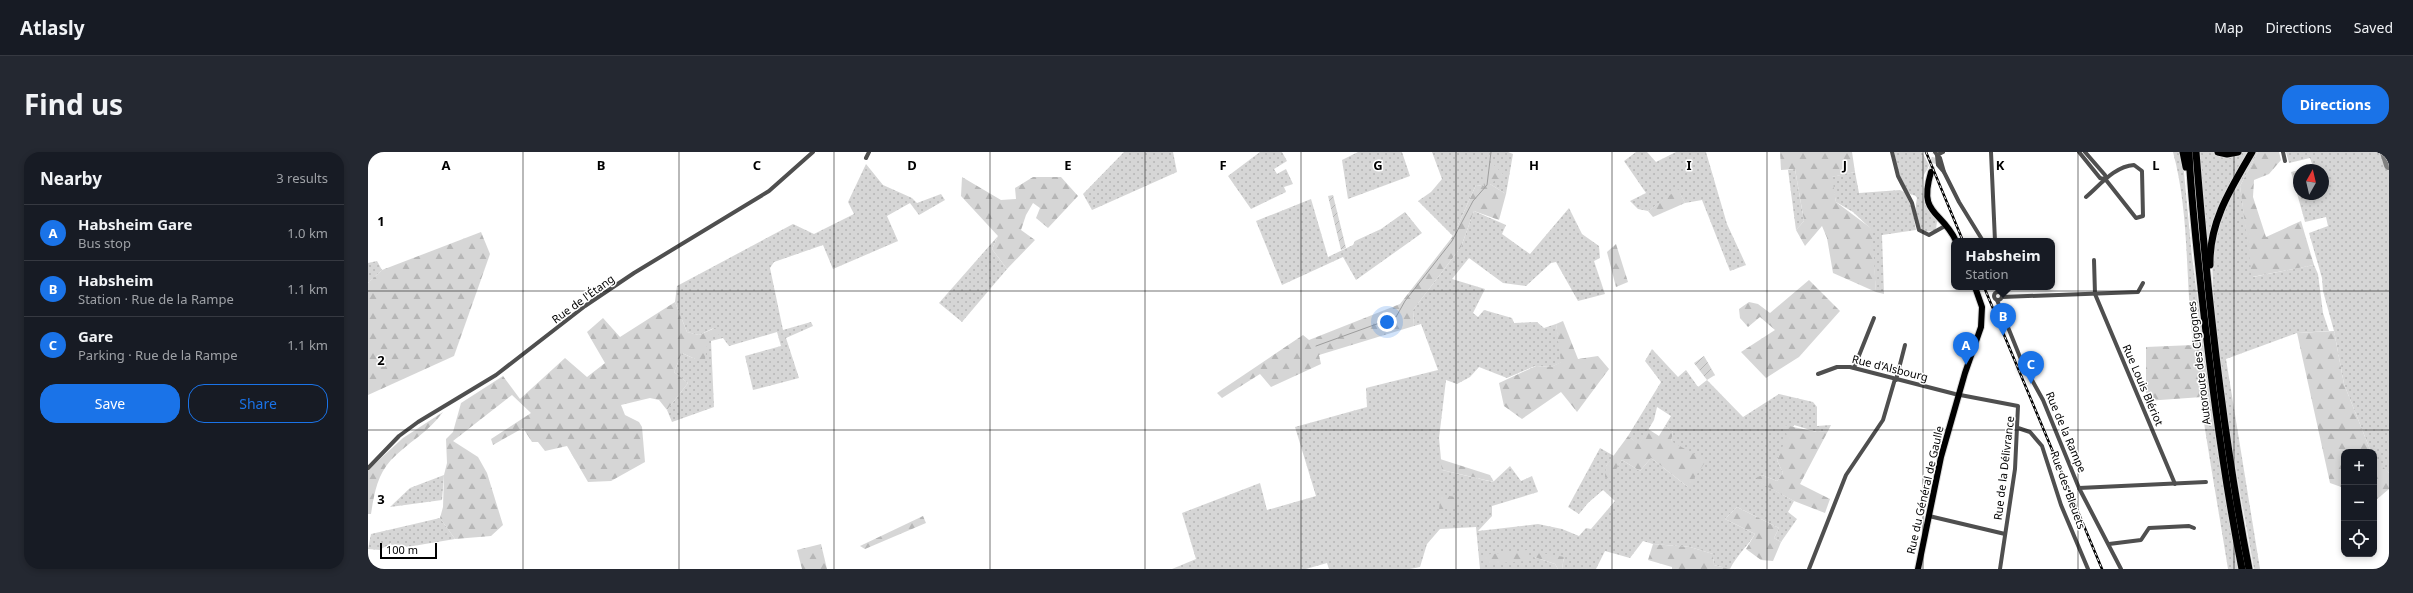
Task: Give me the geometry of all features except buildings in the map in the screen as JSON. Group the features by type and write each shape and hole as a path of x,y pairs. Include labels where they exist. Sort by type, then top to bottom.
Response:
{"highway":[{"path":"2183,152 2190,190"},
{"name":"Autoroute des Cigognes","path":"2189,152 2190,190 2219,438 2242,569"},
{"name":"Autoroute des Cigognes","path":"2196,152 2211,311 2228,445 2248,569"},
{"path":"2218,152 2227,154 2238,152"},
{"path":"2211,311 2210,257 2214,226 2223,203 2252,152"}],"main road":[{"path":"1931,172 1927,188 1927,199 1932,211 1954,238"},
{"name":"Rue du Général de Gaulle","path":"1918,569 1941,457 1958,395 1980,331 1982,312 1976,290"}],"street":[{"name":"Rue de l'Étang","path":"368,468 399,436 418,422 496,375 589,304 634,274 769,191 814,152"},
{"path":"866,158 869,152"},
{"path":"1892,152 1901,182 1912,203 1919,230 1925,234 1932,234 1945,226"},
{"path":"1943,152 1936,154 1938,165 1944,172 1959,202 1981,238"},
{"path":"1991,152 1995,238"},
{"path":"2079,152 2100,178 2106,180"},
{"path":"2085,152 2105,175 2106,180 2136,218 2143,216 2142,171 2134,165 2124,166 2106,180 2086,197"},
{"path":"2283,152 2286,161"},
{"path":"2094,260 2095,294"},
{"path":"2002,297 1999,292 1994,295 1997,300 2002,297 2138,292 2143,284"},
{"name":"Rue Louis Blériot","path":"2095,294 2175,484"},
{"name":"Rue de la Rampe","path":"1997,300 2022,362 2043,400 2079,488 2110,544 2121,569"},
{"path":"1854,368 1874,318"},
{"path":"1809,569 1846,474 1882,420 1896,379 1905,345"},
{"name":"Rue d'Alsbourg","path":"1818,374 1837,367 1854,368 1958,395"},
{"name":"Rue de la Délivrance","path":"1958,395 2018,406 2020,409 2000,569"},
{"name":"Rue des Bleuets","path":"2018,428 2030,432 2042,446 2061,505 2088,569"},
{"path":"2079,488 2206,482"},
{"path":"1928,516 2005,534"},
{"path":"2110,544 2141,540 2149,528 2189,526 2194,528"}],"green space":[{"path":"1124,152 1173,152 1177,172 1092,210 1083,194"},
{"path":"1260,152 1282,152 1287,161 1274,169 1277,174 1286,169 1293,184 1284,187 1286,192 1251,209 1228,176"},
{"path":"1358,152 1402,152 1410,176 1348,199 1342,160"},
{"path":"1432,152 1508,152 1513,154 1506,194 1490,184 1484,186 1476,185 1453,236 1418,201 1431,192 1442,179"},
{"path":"1636,152 1647,152 1656,162 1676,152 1706,152 1727,224 1746,265 1730,271 1702,200 1685,203 1678,190 1648,211 1638,209 1630,201 1646,193 1624,161"},
{"path":"1780,152 1852,152 1855,172 1832,177 1836,202 1872,229 1876,292 1833,273 1827,238 1822,226 1805,246 1796,230 1804,221 1795,169 1781,170"},
{"path":"1894,152 1922,152 1929,165 1923,177 1922,191 1927,207 1937,221 1936,230 1925,232 1919,226 1916,216 1917,198 1910,194 1904,185 1899,174"},
{"path":"2173,152 2180,152 2183,162 2192,256 2217,449 2238,569 2228,569 2205,428 2193,344 2185,224"},
{"path":"2200,152 2258,152 2240,186 2253,277 2314,265 2318,274 2323,313 2329,331 2297,333 2226,359 2260,569 2254,569 2232,448 2220,367 2213,286 2212,245 2207,245"},
{"path":"2258,152 2279,152 2281,160 2269,174 2254,180 2253,197 2266,237 2301,221 2314,265 2252,277 2240,186"},
{"path":"2286,152 2389,152 2389,473 2377,464 2377,449 2370,449 2344,384 2334,331 2323,291 2322,278 2309,233 2328,226 2326,217 2305,222 2299,200 2329,200 2329,164 2312,164 2310,158 2289,163"},
{"path":"866,164 883,185 912,198 917,203 941,194 945,200 919,215 910,203 887,216 898,241 833,269 823,245 774,262 770,268 783,330 811,322 813,326 786,338 799,378 753,390 745,356 781,346 777,332 729,346 723,338 711,341 714,407 672,422 667,410 688,383 674,372 682,353 695,359 714,328 699,335 687,332 675,302 677,286 793,224 814,234 854,214 848,202"},
{"path":"1493,164 1504,175 1490,184 1506,194 1499,220 1474,211 1461,247 1413,310 1414,326 1319,355 1321,364 1271,387 1260,374 1222,398 1217,393 1303,335 1309,340 1400,304 1453,236 1476,185 1484,186 1482,175"},
{"path":"1795,169 1804,221 1796,230 1788,170"},
{"path":"1855,172 1859,193 1900,190 1904,192 1912,208 1916,230 1882,235 1884,294 1876,292 1871,229 1853,212 1836,202 1831,177"},
{"path":"962,177 1001,200 1016,199 1015,188 1033,177 1061,177 1078,196 1048,228 1036,218 1040,208 1033,203 1026,215 1021,230 1035,240 1007,269 992,249 998,236 961,196"},
{"path":"1678,189 1685,203 1653,217 1648,211"},
{"path":"1333,195 1346,248 1341,250 1328,196"},
{"path":"1311,199 1328,257 1353,245 1355,241 1381,229 1405,212 1422,233 1356,280 1343,257 1282,285 1256,221"},
{"path":"1569,208 1582,234 1599,246 1600,258 1594,261 1605,294 1578,301 1556,262 1551,263 1526,286 1503,283 1469,258 1452,279 1485,289 1473,313 1478,317 1484,310 1512,318 1514,323 1537,322 1544,328 1556,324 1562,362 1551,367 1535,366 1507,378 1479,367 1470,377 1457,384 1446,380 1439,438 1442,470 1493,482 1510,466 1521,481 1532,476 1538,492 1492,506 1492,516 1478,531 1538,524 1562,529 1579,536 1586,528 1591,529 1615,501 1603,490 1588,503 1579,514 1568,507 1600,448 1614,456 1606,466 1609,479 1622,460 1640,471 1651,458 1688,487 1671,441 1673,432 1665,426 1671,416 1657,407 1654,420 1639,445 1628,436 1661,382 1645,361 1652,349 1678,377 1686,370 1698,387 1707,380 1743,417 1779,394 1813,402 1817,407 1817,426 1831,425 1828,431 1817,432 1794,425 1777,460 1783,473 1777,481 1762,475 1754,479 1794,501 1788,512 1797,519 1781,542 1774,538 1779,528 1737,507 1725,519 1755,534 1730,569 1714,565 1713,554 1690,547 1653,544 1643,541 1630,558 1605,551 1596,569 1562,569 1564,557 1534,557 1555,564 1558,569 1480,569 1476,527 1440,529 1427,544 1420,567 1410,569 1329,569 1327,563 1306,569 1172,569 1196,559 1182,513 1260,483 1267,510 1316,496 1295,427 1367,407 1366,388 1438,370 1421,324 1414,326 1413,310 1461,247 1474,211 1506,225 1502,234 1530,254"},
{"path":"481,232 490,254 454,356 368,395 368,283 382,270"},
{"path":"998,236 992,249 1007,269 962,322 939,303"},
{"path":"1616,244 1628,282 1616,287 1607,252"},
{"path":"377,261 382,270 368,283 368,263"},
{"path":"1809,280 1840,311 1799,357 1766,378 1741,352 1775,330 1760,317 1748,327 1740,318 1739,309 1749,302 1758,304 1770,313"},
{"path":"675,302 687,332 699,335 715,328 721,334 708,338 705,360 695,359 682,353 674,372 688,383 667,410 659,400 650,398 621,405 625,415 639,422 642,427 645,462 611,481 588,482 567,446 545,451 538,442 532,442 523,428 493,445 491,439 531,413 512,395 453,441 478,457 487,473 503,525 491,536 455,539 440,518 443,507 444,475 447,463 446,439 453,432 461,403 503,376 520,399 565,358 587,377 605,363 587,332 603,318 620,337"},
{"path":"1563,321 1578,359 1598,356 1609,369 1577,412 1561,392 1522,419 1504,406 1499,383 1536,366 1551,367 1561,362 1556,324"},
{"path":"2334,331 2344,384 2370,449 2341,449 2341,487 2330,483 2297,333"},
{"path":"2193,345 2202,397 2146,401 2146,347"},
{"path":"1704,356 1715,375 1707,380 1694,363"},
{"path":"443,412 431,426 397,454 386,466 379,479 371,514 368,514 368,470 403,438"},
{"path":"1784,425 1817,432 1828,431 1800,484 1830,499 1825,513 1794,501 1753,479 1762,475 1777,481 1783,473 1777,460 1787,436"},
{"path":"1665,426 1673,432 1671,441 1706,461 1688,487 1651,458 1640,471 1622,460 1610,479 1605,477 1606,466 1628,436 1639,444 1648,429 1659,436"},
{"path":"1440,459 1490,475 1494,482 1442,470"},
{"path":"2377,461 2389,473 2389,489 2377,499"},
{"path":"444,475 442,500 390,507 410,488"},
{"path":"1441,495 1456,497 1456,509 1439,509"},
{"path":"1737,507 1779,528 1774,538 1781,542 1773,561 1761,560 1746,549 1755,534 1725,519"},
{"path":"923,516 926,523 865,549 860,546"},
{"path":"440,518 455,539 407,547 394,545 386,546 380,550 368,549 371,534"},
{"path":"821,544 827,569 802,569 797,550"},
{"path":"1653,544 1690,547 1713,554 1714,565 1730,569 1672,569 1672,567 1648,560"},
{"path":"1527,550 1527,561 1486,564 1483,555"},
{"path":"1535,552 1564,557 1562,569 1558,569 1555,564 1534,557"}],"waterway":[{"path":"1316,346 1396,317 1405,301 1452,241 1473,201 1487,185 1491,152"}],"taxiway":[{"path":"2385,152 2389,165"}],"tunnel":[{"path":"1931,172 1936,152"}],"railway":[{"path":"1926,152 1962,238"},
{"path":"1985,290 2102,569"}],"place":[{"name":"Habsheim","path":"2003,336"},
{"name":"Habsheim Gare","path":"1966,365"},
{"name":"Gare","path":"2031,384"}]}
